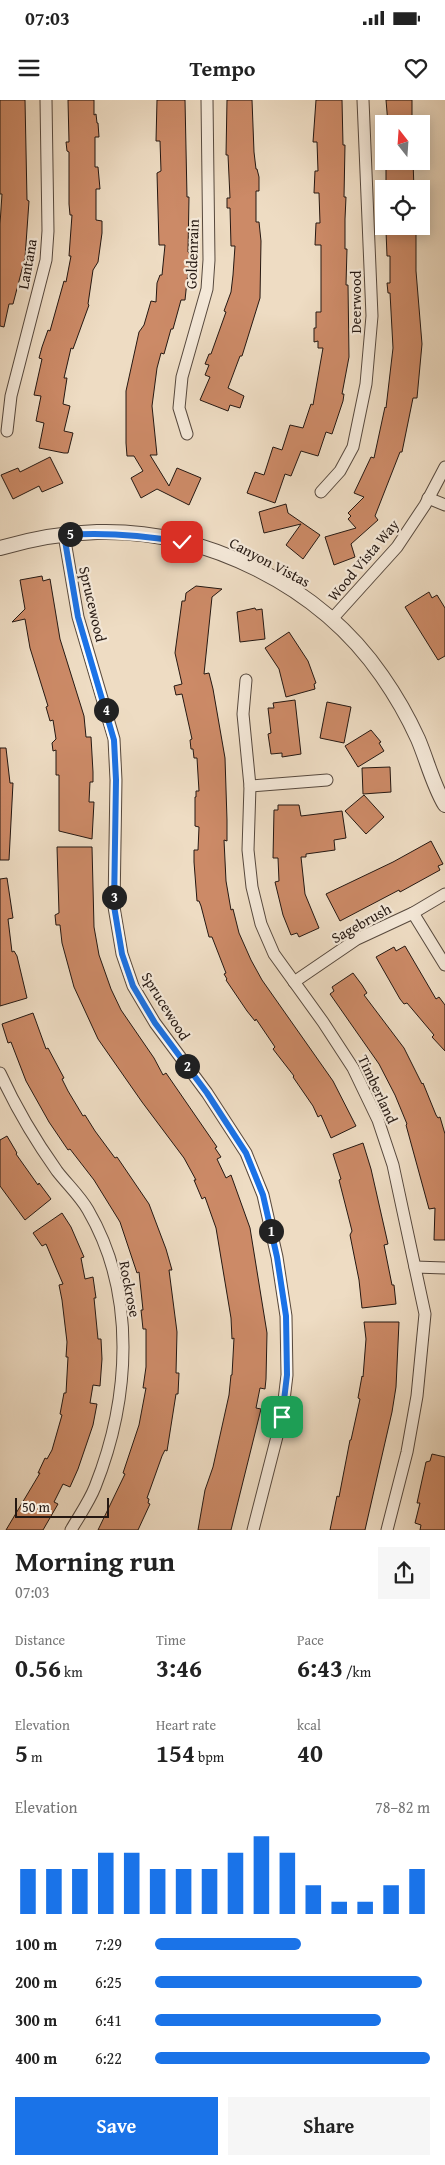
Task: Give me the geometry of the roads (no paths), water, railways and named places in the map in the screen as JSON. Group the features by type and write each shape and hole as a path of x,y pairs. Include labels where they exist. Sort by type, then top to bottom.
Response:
{"street":[{"name":"Lantana","path":"7,431 11,396 46,260 48,231 46,100"},
{"name":"Goldenrain","path":"187,434 179,408 182,378 207,290 209,260 206,100"},
{"name":"Deerwood","path":"321,492 340,471 353,447 366,384 372,316 363,100"},
{"name":"Wood Vista Way","path":"332,619 397,547 428,498 441,482 445,467"},
{"path":"428,498 445,505"},
{"name":"Canyon Vistas","path":"0,548 64,535 98,532 138,534 212,550 240,561 294,590 332,619 381,674 400,704 417,738 445,805"},
{"name":"Sprucewood","path":"64,535 78,617 114,740 116,780 114,906 122,954 133,986 155,1023 207,1093 246,1153 263,1195 277,1257 286,1316 287,1375 282,1417 253,1530"},
{"name":"Timberland","path":"246,680 243,714 250,786 248,850 252,887 262,924 274,954 353,1068 378,1120 393,1165 425,1314 417,1396 407,1452 388,1530"},
{"path":"250,786 327,780"},
{"name":"Sagebrush","path":"294,982 357,939 413,913 445,894"},
{"path":"413,913 445,964"},
{"name":"Rockrose","path":"0,1074 12,1100 38,1144 87,1208 104,1242 114,1274 120,1308 123,1344 122,1382 116,1422 94,1489 71,1530"},
{"path":"416,1267 445,1268"}]}
